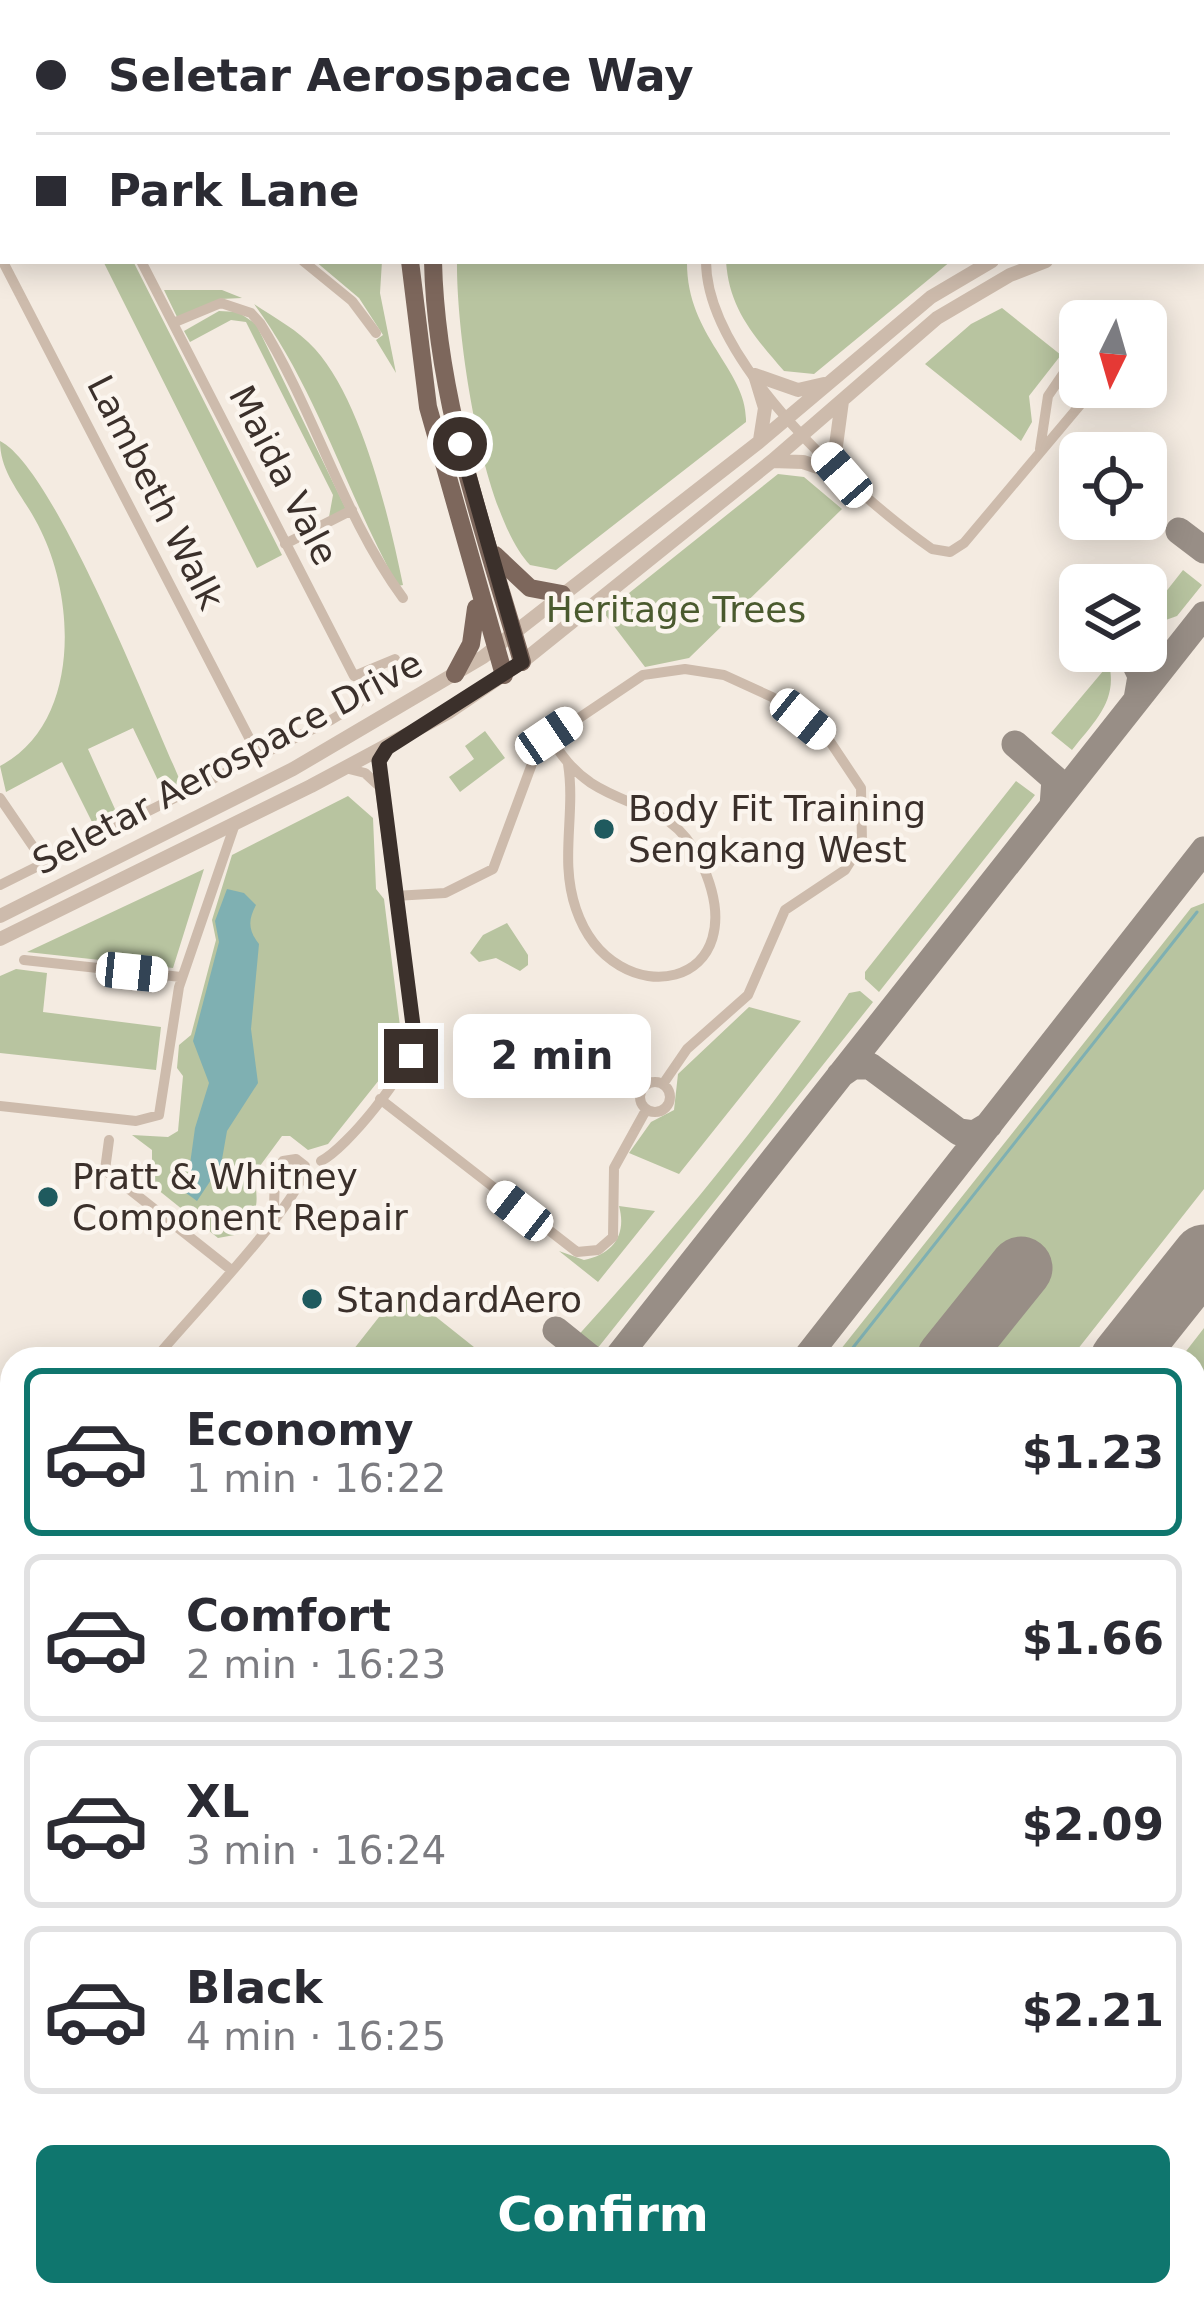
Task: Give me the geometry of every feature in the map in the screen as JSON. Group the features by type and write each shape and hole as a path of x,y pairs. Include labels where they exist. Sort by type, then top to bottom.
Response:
{"main road":[{"path":"410,264 428,407 504,675"},
{"path":"433,264 434,320 448,398 522,662"},
{"path":"491,553 530,589 562,595"},
{"path":"454,674 476,631 477,591"}],"street":[{"name":"Lambeth Walk","path":"4,264 259,757"},
{"name":"Maida Vale","path":"143,264 354,676 394,659"},
{"path":"307,264 352,301 376,333"},
{"path":"707,264 718,321 755,375 842,475 928,546 950,552 964,543 1080,405 1080,387 1063,374 1048,396 1040,448"},
{"name":"Seletar Aerospace Drive","path":"0,916 293,769 496,648 790,417 931,297 987,264"},
{"name":"Seletar Aerospace Drive","path":"0,939 387,748 504,675 806,433 939,316 1010,274 1038,264"},
{"path":"173,323 221,303 250,313 260,323 311,414 352,510 404,598"},
{"path":"755,375 798,390 831,383"},
{"path":"755,375 765,408 759,442"},
{"path":"842,400 836,453 842,475"},
{"path":"772,461 815,464 842,475"},
{"path":"285,544 352,510"},
{"path":"395,896 445,893 493,869 535,755 549,736 643,675 706,671 746,683 795,713 829,740 861,788 866,823 854,859 835,878 785,910 748,995 688,1049 663,1084 643,1088 640,1102 646,1110 660,1112 668,1106 670,1096 663,1084"},
{"path":"0,885 359,703 359,686"},
{"path":"549,736 568,764 591,783 665,818 701,862 713,928 710,948 686,974 663,979 632,970 604,950 580,921 565,859 572,791 568,764"},
{"path":"321,1161 380,1099 411,1056 414,1033 380,788 379,761 387,748"},
{"path":"345,768 371,776 380,788"},
{"path":"572,791 578,783 591,783"},
{"path":"0,798 45,864"},
{"path":"0,1106 149,1120 162,1110 182,977 235,824"},
{"path":"24,960 182,977"},
{"path":"380,1099 567,1247 586,1252 608,1244 616,1231 614,1168 646,1110"},
{"path":"109,1140 105,1170 230,1269"},
{"path":"165,1347 265,1232 303,1184 305,1166 296,1159 284,1161 275,1175 274,1207 265,1232"}],"green space":[{"path":"105,264 135,264 282,555 257,568"},
{"path":"319,264 382,264 380,293 396,373 376,340 383,335 359,298"},
{"path":"457,264 687,264 696,311 737,386 746,422 556,570 530,565 513,540 485,465 467,375"},
{"path":"726,264 947,264 814,374 784,371 745,321"},
{"path":"164,290 222,290 242,298 221,299 177,317"},
{"path":"254,304 315,349 347,398 381,494 403,585 398,586 380,551 296,372"},
{"path":"1002,308 1059,353 1029,396 1032,422 1021,441 925,364 971,324"},
{"path":"219,311 238,312 256,324 346,509 329,517 333,495 246,322 231,320 190,342 184,331"},
{"path":"0,441 22,461 74,544 183,787 165,795 133,728 88,749 119,818 96,830 62,762 6,792 0,766 26,747 45,722 57,692 65,625 53,560 9,476"},
{"name":"Heritage Trees","path":"778,474 804,477 842,509 689,658 645,667 604,613"},
{"path":"1183,570 1202,585 1177,616 1167,620 1167,590"},
{"path":"1102,672 1110,672 1107,700 1072,750 1051,733"},
{"path":"485,731 505,758 460,792 449,777 474,759 465,746"},
{"path":"1016,781 1035,795 879,992 865,979 865,972"},
{"path":"348,796 373,818 376,889 384,899 403,1050 328,1144 308,1150 290,1136 282,1136 254,1174 257,1199 251,1219 240,1234 218,1238 152,1185 152,1150 132,1135 168,1137 178,1131 183,1076 177,1068 179,1045 191,1035 216,940 212,920 232,855"},
{"path":"204,869 173,968 27,952"},
{"path":"1204,903 1204,1189 1079,1347 843,1347 1191,908"},
{"path":"507,923 528,955 528,965 520,971 496,958 479,962 470,953 483,935"},
{"path":"16,969 47,973 43,1012 161,1027 156,1070 0,1053 0,976"},
{"path":"860,991 873,1002 599,1347 584,1347 574,1340 719,1172 849,993"},
{"path":"749,1007 801,1021 679,1174 629,1153 651,1122 674,1110 678,1074"},
{"path":"619,1206 655,1211 598,1282 559,1251 584,1260 610,1248 621,1226"},
{"path":"401,1289 474,1347 355,1347"},
{"path":"1204,1328 1204,1347 1189,1347"}],"water":[{"path":"227,889 244,893 256,905 251,929 259,944 251,1029 258,1083 227,1131 221,1165 197,1201 186,1193 195,1128 209,1083 193,1041 219,942 215,921"}],"waterway":[{"path":"853,1347 1197,912"}],"taxiway":[{"path":"1179,531 1204,550"},
{"path":"625,1347 1204,615"},
{"path":"1137,699 1139,672"},
{"path":"1015,744 1055,779 1053,806"},
{"path":"814,1347 1204,850"},
{"path":"840,1075 853,1066 870,1066 959,1132 974,1134 989,1125"},
{"path":"556,1330 577,1347"}],"runway":[{"path":"1132,1347 1204,1256"},
{"path":"958,1347 1021,1268"}],"place":[{"name":"Body Fit Training Sengkang West","path":"604,829"},
{"name":"Pratt & Whitney Component Repair","path":"48,1197"},
{"name":"StandardAero","path":"312,1299"}],"route":[{"path":"411,1056 414,1033 379,761 387,748 522,662 460,444"}]}
